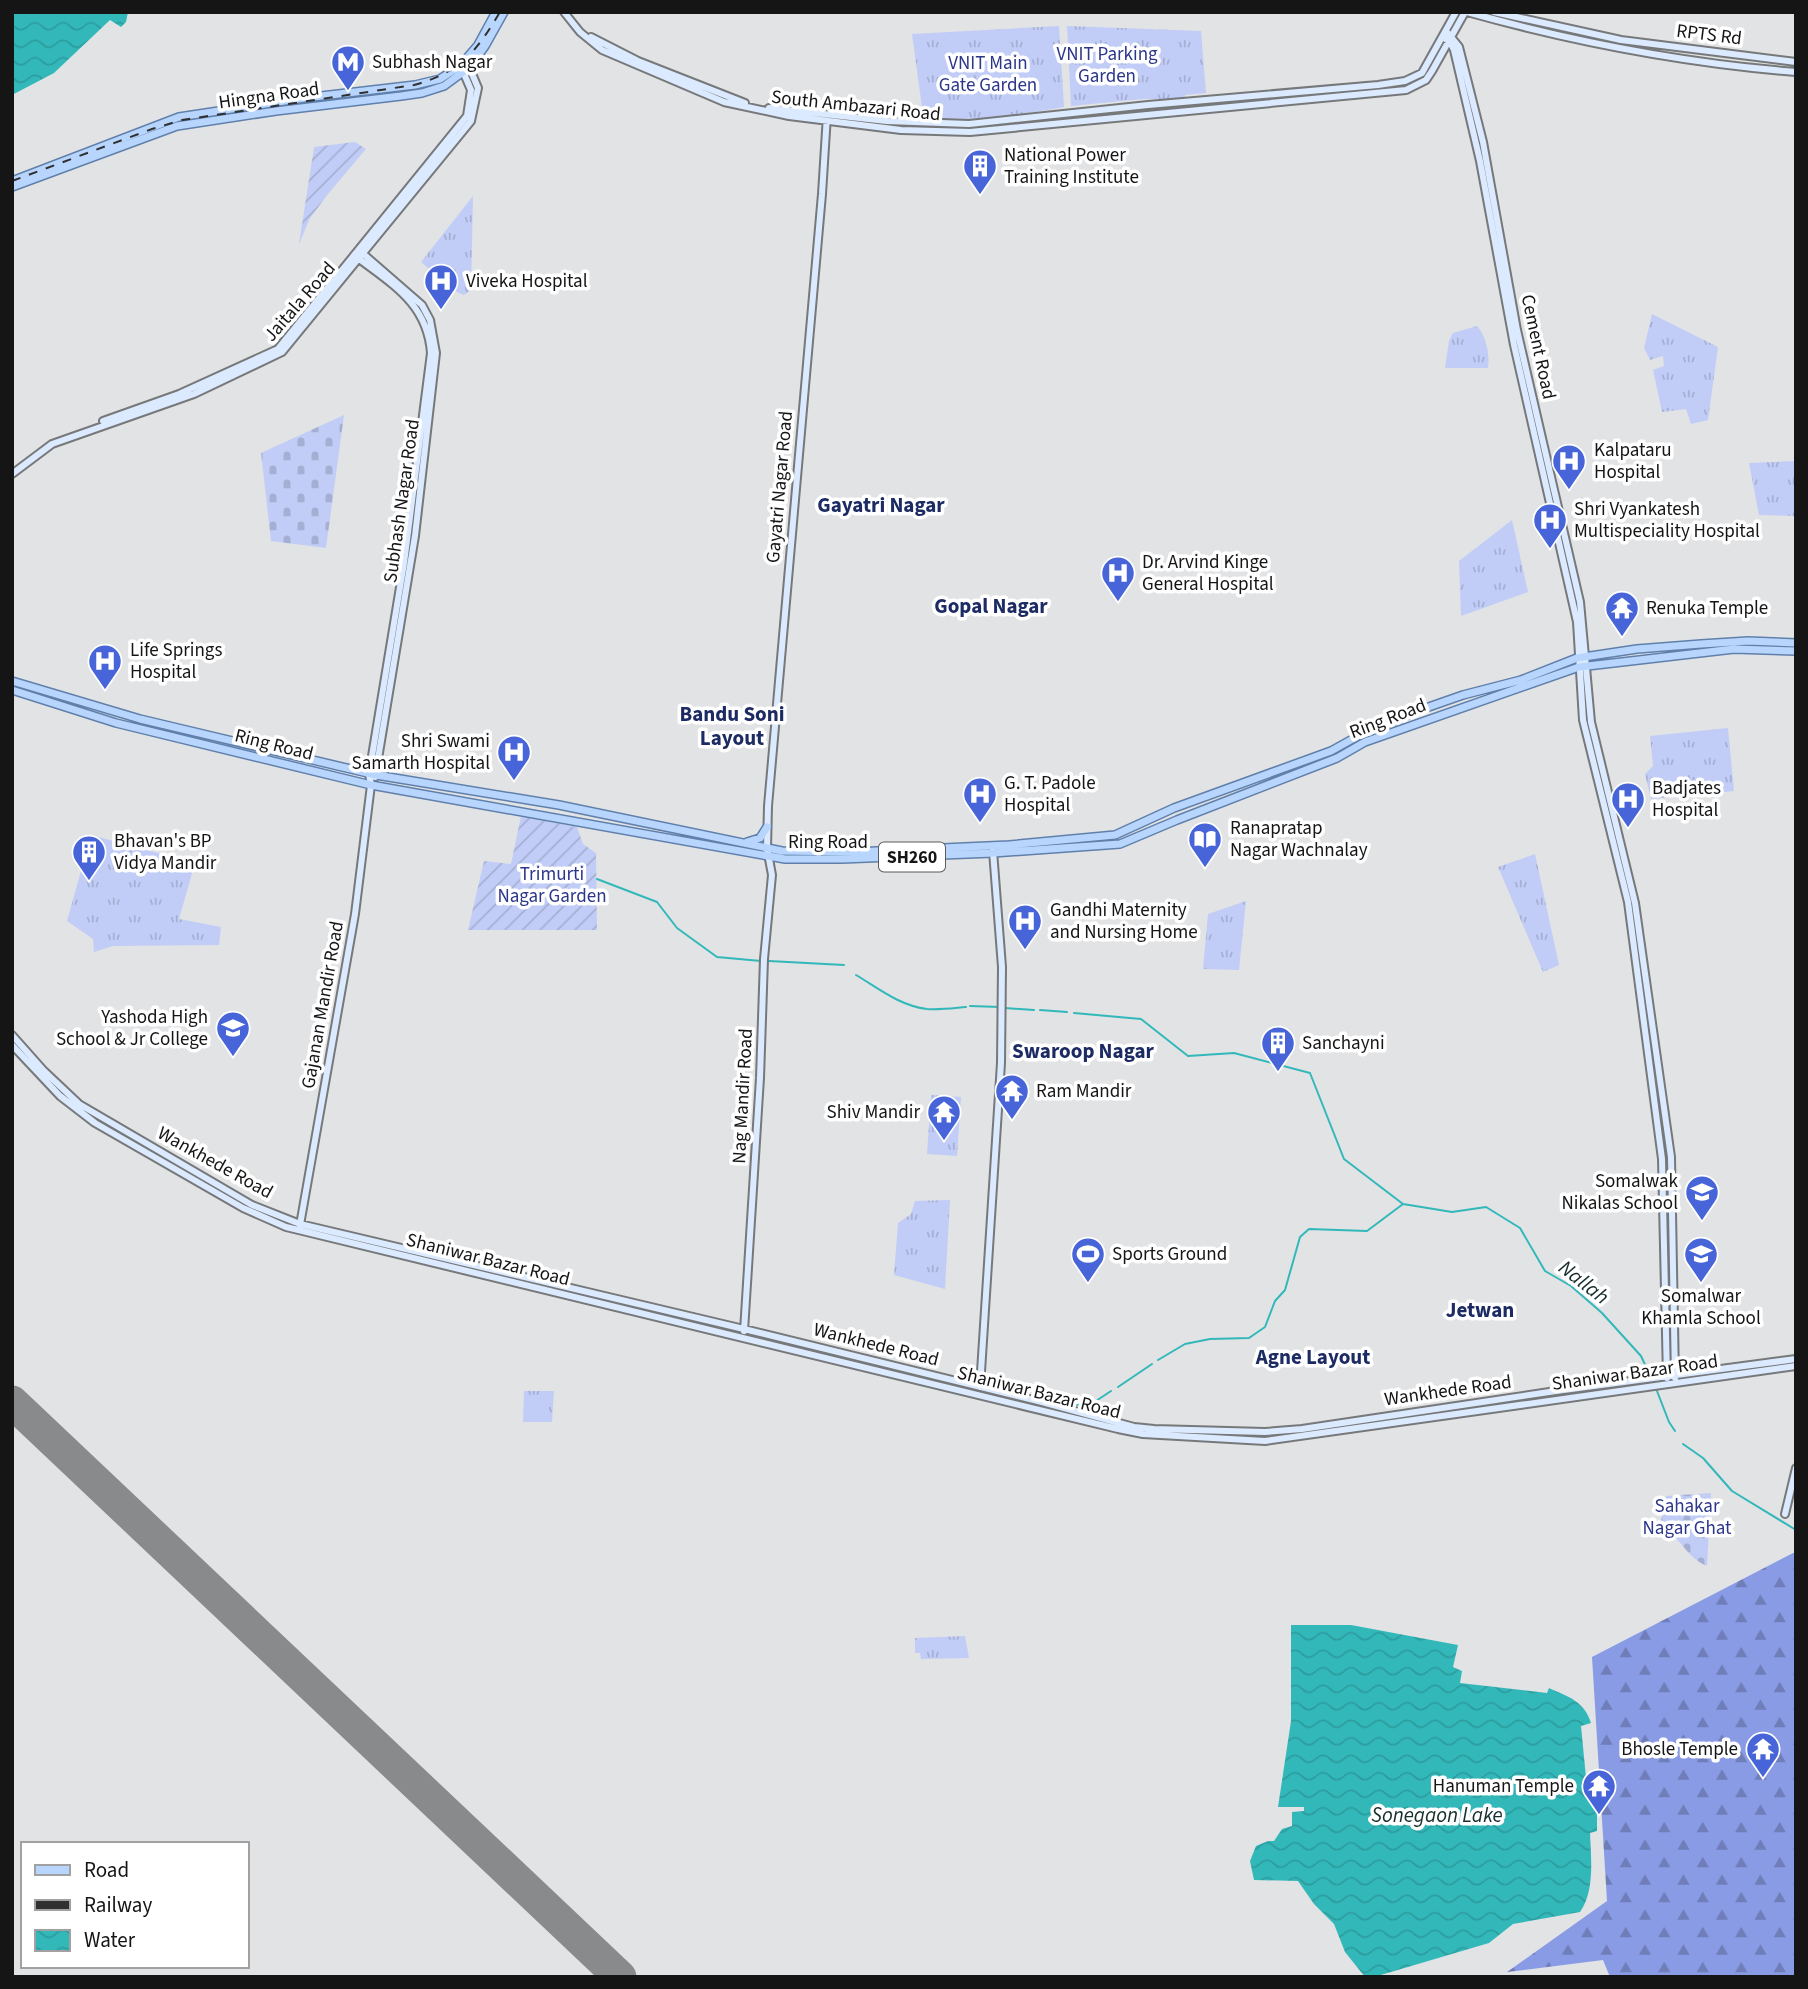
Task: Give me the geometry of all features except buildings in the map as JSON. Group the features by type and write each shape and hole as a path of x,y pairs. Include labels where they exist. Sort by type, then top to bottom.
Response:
{"main road":[{"name":"Hingna Road","path":"12,180 179,117 415,85 440,79 465,66 496,12"},
{"name":"Hingna Road","path":"12,187 177,126 293,108 422,93 444,86 485,46 504,12"},
{"name":"South Ambazari Road","path":"566,12 580,32 602,50 724,102 751,109 901,130 970,132 1406,90 1426,80 1466,12"},
{"path":"826,118 918,124 969,124 1405,81 1422,73 1456,12"},
{"path":"1466,12 1541,32 1613,46 1796,72"},
{"name":"RPTS Rd","path":"1494,12 1621,40 1796,62"},
{"path":"1445,34 1451,40"},
{"name":"Cement Road","path":"1451,40 1480,161 1514,345 1569,583 1591,722 1635,904 1672,1170 1671,1380"},
{"name":"Jaitala Road","path":"12,471 50,440 179,394 278,349 471,121 478,88 465,66"},
{"name":"Gayatri Nagar Road","path":"770,857 767,848 768,827 826,118"},
{"path":"359,254 412,302 424,320 432,353 404,563 372,761 373,774"},
{"name":"Subhash Nagar Road","path":"359,254 422,305 430,320 436,353 415,536 373,774"},
{"name":"Ring Road","path":"12,690 116,723 371,785 770,857 842,859 993,849 1115,835 1174,808 1331,751 1358,736 1420,710 1463,695 1521,680 1581,657 1701,644 1748,641 1796,643"},
{"name":"Ring Road","path":"767,848 782,851 855,852 1120,844 1337,758 1365,742 1582,666 1734,649 1796,651"},
{"name":"SH260","path":"12,681 140,719 356,771 559,805 767,848"},
{"path":"356,771 372,761"},
{"name":"Gajanan Mandir Road","path":"300,1227 355,914 373,774"},
{"path":"747,843 760,838 768,827"},
{"path":"980,1387 1001,1063 1002,967 993,849"},
{"name":"Nag Mandir Road","path":"744,1333 761,1067 764,962 772,875 770,857"},
{"name":"Wankhede Road","path":"12,1035 44,1071 79,1104 252,1205 300,1227"},
{"name":"Shaniwar Bazar Road","path":"12,1045 73,1107 95,1123 270,1222 744,1333 1143,1434 1265,1441 1671,1380 1796,1366"},
{"name":"Wankhede Road","path":"744,1333 980,1387 1133,1427 1265,1432 1671,1380 1796,1359"},
{"path":"1785,1514 1796,1468"}],"green space":[{"name":"VNIT Main Gate Garden","path":"1059,26 1064,107 1000,118 924,122 912,34"},
{"name":"VNIT Parking Garden","path":"1067,26 1201,31 1206,93 1185,95 1185,99 1143,99 1071,106"},
{"path":"355,142 366,149 310,218 299,244 314,147"},
{"path":"473,196 471,290 464,295 421,262"},
{"path":"1652,314 1718,347 1708,420 1691,424 1686,409 1662,412 1653,370 1664,366 1663,356 1650,360 1644,348"},
{"path":"1477,326 1487,346 1488,368 1445,368 1449,341 1453,333"},
{"path":"344,415 326,548 271,541 261,453"},
{"path":"1796,461 1796,516 1759,515 1749,463"},
{"path":"1512,520 1528,592 1461,616 1459,561"},
{"path":"1728,728 1734,791 1651,799 1645,774 1653,766 1650,736"},
{"name":"Trimurti Nagar Garden","path":"521,816 577,827 583,844 596,853 597,930 468,930 484,861 511,864"},
{"path":"91,835 195,863 179,919 221,927 219,945 113,946 94,952 93,939 67,921"},
{"path":"1535,854 1559,965 1543,972 1498,867"},
{"path":"1246,901 1239,970 1203,969 1208,914"},
{"path":"931,1095 961,1097 957,1156 927,1154"},
{"path":"950,1200 945,1289 894,1275 898,1223 911,1214 915,1201"},
{"path":"524,1391 554,1391 552,1422 523,1422"},
{"name":"Sahakar Nagar Ghat","path":"1711,1493 1707,1566 1694,1558 1673,1535 1660,1526 1666,1496"},
{"path":"1793,1553 1796,1554 1796,1977 1610,1977 1603,1960 1507,1972 1607,1901 1592,1657"},
{"path":"965,1636 969,1658 921,1659 920,1653 915,1653 915,1638"}],"water":[{"path":"12,12 128,12 126,22 121,27 110,20 54,73 12,95"},
{"name":"Sonegaon Lake","path":"1291,1625 1351,1625 1458,1645 1453,1667 1462,1671 1460,1683 1547,1693 1549,1688 1580,1705 1591,1723 1581,1726 1587,1788 1597,1791 1597,1831 1590,1833 1590,1884 1580,1912 1513,1924 1489,1943 1374,1977 1365,1977 1345,1952 1334,1924 1314,1904 1298,1881 1254,1880 1250,1861 1256,1846 1274,1841 1282,1829 1292,1826 1292,1812 1304,1811 1304,1807 1278,1807 1291,1721"}],"waterway":[{"path":"597,879 657,902 677,928 717,957 761,961"},
{"path":"769,961 844,965"},
{"path":"856,975 890,996 917,1007 966,1007"},
{"path":"970,1006 1000,1007"},
{"path":"1005,1008 1034,1010"},
{"path":"1040,1010 1067,1012"},
{"name":"Nallah","path":"1074,1013 1141,1019 1188,1056 1234,1053 1310,1073 1344,1159 1403,1204 1452,1212 1486,1207 1520,1228 1545,1271 1571,1286 1602,1313 1641,1356 1649,1373"},
{"path":"1158,1360 1185,1344 1210,1339 1249,1338 1265,1327 1275,1301 1285,1290 1300,1237 1309,1229 1367,1231 1403,1204"},
{"path":"1118,1387 1152,1364"},
{"path":"1067,1407 1096,1401 1111,1391"},
{"name":"Nallah","path":"1657,1391 1675,1431"},
{"path":"1683,1444 1703,1458 1732,1491 1796,1530"}],"runway":[{"path":"12,1402 620,1977"}],"railway":[{"path":"12,181 182,120 414,85 430,80 466,59 500,12"}],"place":[{"name":"Subhash Nagar","path":"348,92"},
{"name":"National Power Training Institute","path":"980,196"},
{"name":"Viveka Hospital","path":"441,311"},
{"name":"Kalpataru Hospital","path":"1569,491"},
{"name":"Shri Vyankatesh Multispeciality Hospital","path":"1550,550"},
{"name":"Dr. Arvind Kinge General Hospital","path":"1118,603"},
{"name":"Renuka Temple","path":"1622,638"},
{"name":"Life Springs Hospital","path":"105,691"},
{"name":"Shri Swami Samarth Hospital","path":"514,782"},
{"name":"G. T. Padole Hospital","path":"980,824"},
{"name":"Badjates Hospital","path":"1628,829"},
{"name":"Ranapratap Nagar Wachnalay","path":"1205,869"},
{"name":"Bhavan's BP Vidya Mandir","path":"89,882"},
{"name":"Gandhi Maternity and Nursing Home","path":"1025,951"},
{"name":"Yashoda High School & Jr College","path":"233,1058"},
{"name":"Sanchayni","path":"1278,1073"},
{"name":"Ram Mandir","path":"1012,1121"},
{"name":"Shiv Mandir","path":"944,1142"},
{"name":"Somalwak Nikalas School","path":"1702,1222"},
{"name":"Sports Ground","path":"1088,1284"},
{"name":"Somalwar Khamla School","path":"1701,1284"},
{"name":"Bhosle Temple","path":"1763,1779"},
{"name":"Hanuman Temple","path":"1599,1816"}],"district":[{"name":"Gayatri Nagar","path":"881,505"},
{"name":"Gopal Nagar","path":"991,606"},
{"name":"Bandu Soni Layout","path":"732,726"},
{"name":"Swaroop Nagar","path":"1083,1051"},
{"name":"Jetwan","path":"1480,1310"},
{"name":"Agne Layout","path":"1313,1357"}]}
